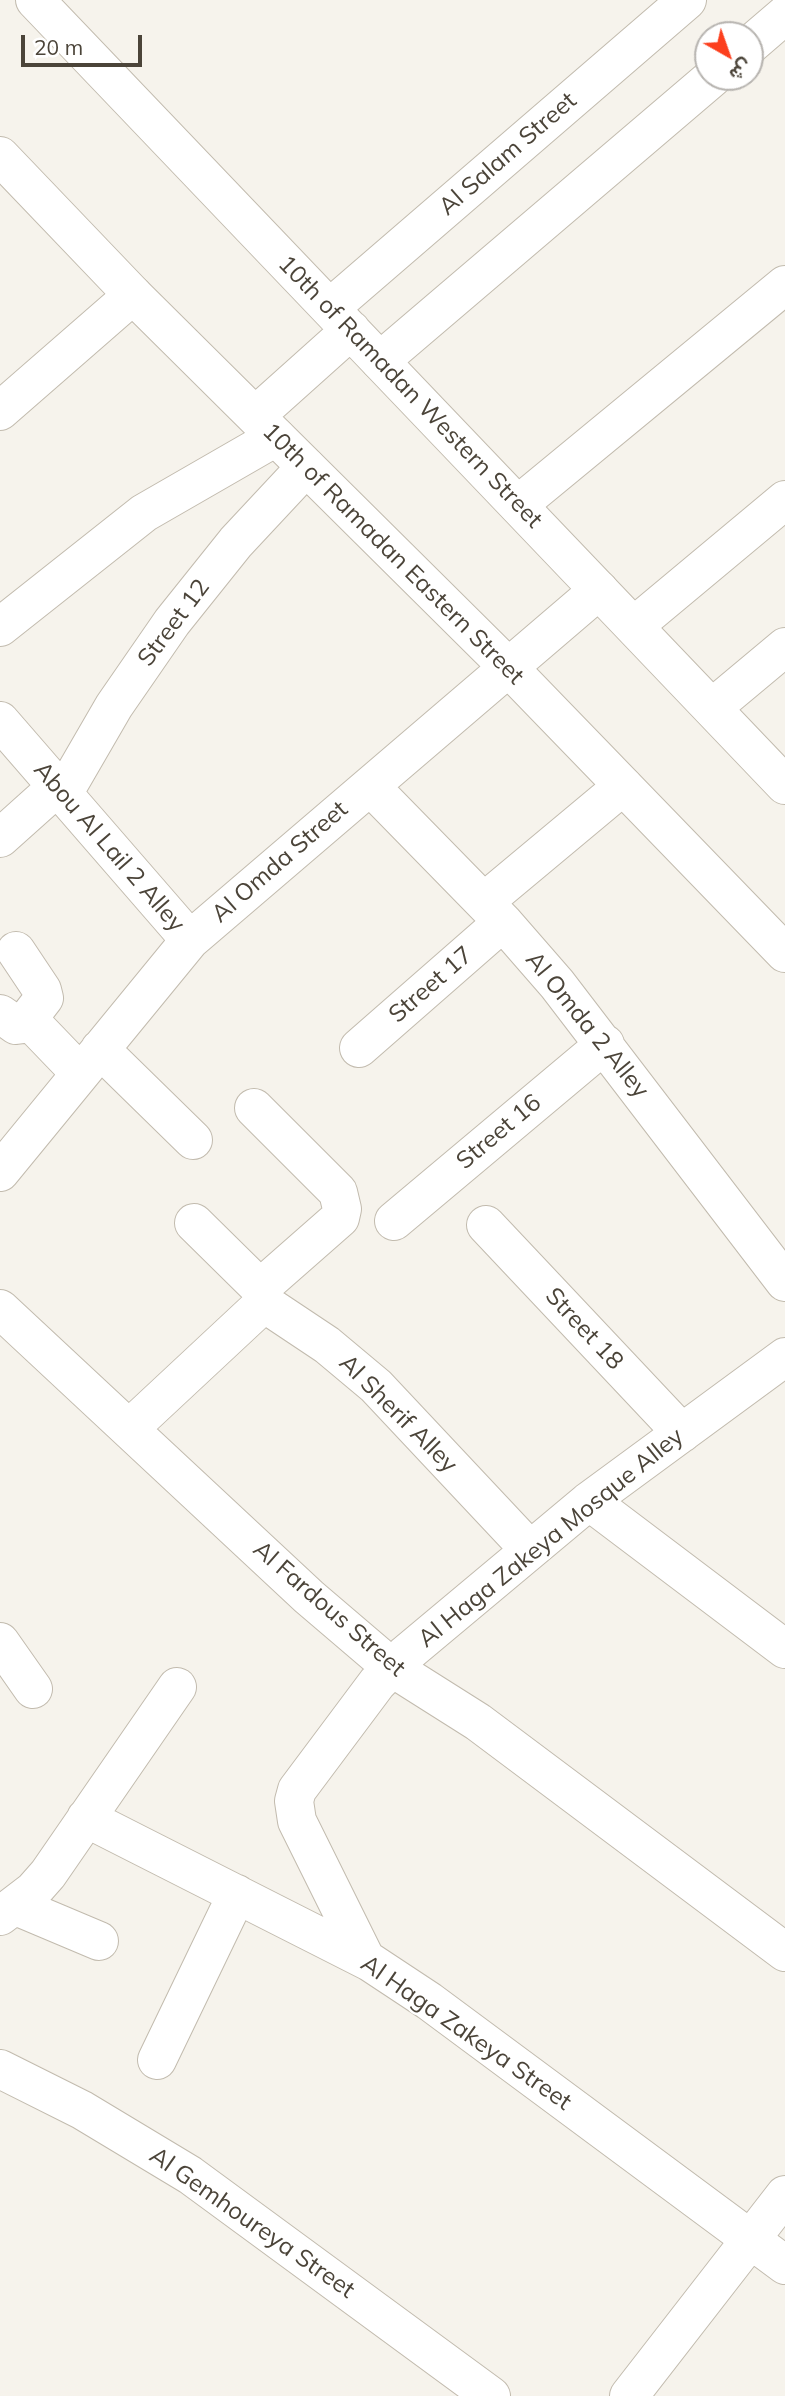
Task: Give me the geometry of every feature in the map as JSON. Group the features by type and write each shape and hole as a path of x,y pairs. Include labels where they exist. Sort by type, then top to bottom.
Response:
{"street":[{"name":"10th of Ramadan Western Street","path":"35,0 785,785"},
{"name":"Al Salam Street","path":"0,627 144,513 266,426 341,319 687,0"},
{"path":"764,33 785,15"},
{"path":"380,361 697,91"},
{"name":"10th of Ramadan Eastern Street","path":"0,156 133,295 508,667 785,953"},
{"path":"518,505 785,285"},
{"path":"0,411 133,295"},
{"name":"Street 12","path":"0,838 60,790 172,622 236,542 306,467"},
{"path":"634,626 785,500"},
{"name":"Al Omda Street","path":"0,1172 190,940 599,590"},
{"path":"712,708 785,647"},
{"name":"Abou Al Lail 2 Alley","path":"0,721 190,940"},
{"name":"Al Omda 2 Alley","path":"370,786 493,912 605,1044 785,1282"},
{"name":"Street 17","path":"359,1048 493,912 623,786"},
{"path":"16,951 44,993 44,998 14,1016 90,1061 193,1140"},
{"name":"Street 16","path":"394,1221 605,1044"},
{"path":"130,1428 340,1218 342,1209 338,1192 254,1108"},
{"name":"Al Sherif Alley","path":"194,1223 263,1297 376,1386 530,1550"},
{"name":"Street 18","path":"486,1225 682,1433"},
{"name":"Al Fardous Street","path":"0,1309 309,1597 391,1667 478,1722 785,1952"},
{"name":"Al Haga Zakeya Mosque Alley","path":"366,1960 297,1821 294,1801 298,1790 391,1667 589,1501 682,1433 778,1373"},
{"path":"589,1501 785,1649"},
{"path":"0,1642 33,1689"},
{"path":"99,1941 8,1911 48,1874 177,1687"},
{"name":"Al Haga Zakeya Street","path":"86,1818 366,1960 429,2001 785,2265"},
{"path":"156,2060 237,1894"},
{"name":"Al Gemhoureya Street","path":"0,2069 82,2110 190,2175 491,2396"},
{"path":"629,2396 785,2195"}]}
